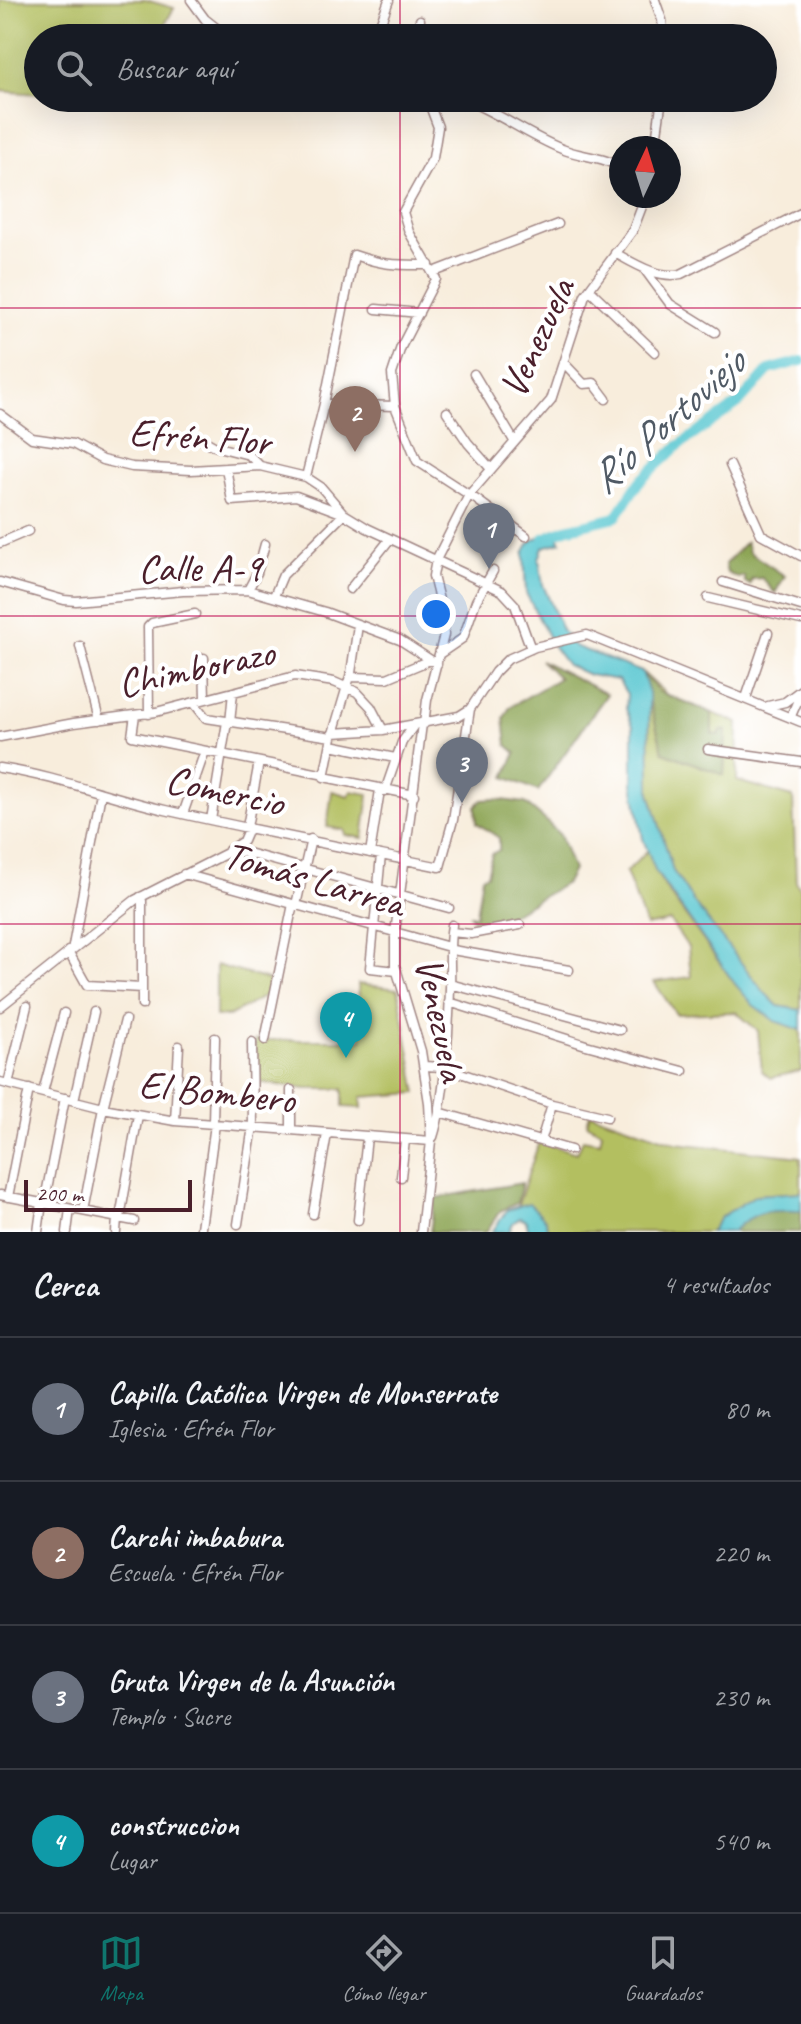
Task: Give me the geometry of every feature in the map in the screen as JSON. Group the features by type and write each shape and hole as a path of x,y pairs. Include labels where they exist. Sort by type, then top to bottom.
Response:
{"street":[{"path":"191,0 211,24"},
{"path":"380,24 389,0"},
{"path":"655,0 662,24"},
{"path":"418,24 420,20"},
{"path":"432,112 438,127 433,158 403,212 409,232 436,279 401,347 392,374 395,406 417,461 526,536"},
{"path":"492,112 565,151 609,163"},
{"path":"657,136 660,112"},
{"name":"Venezuela","path":"421,1232 431,1141 424,1066 397,971 395,933 428,660 441,653 444,628 433,576 436,560 469,495 551,400 573,326 590,290 638,222 642,208"},
{"path":"615,253 644,269 671,276 681,274 801,213"},
{"path":"306,477 354,255 401,267 432,268 558,224"},
{"path":"644,269 670,304 715,332"},
{"path":"590,290 655,352"},
{"path":"376,309 419,313"},
{"path":"563,362 584,384 594,383 606,399"},
{"path":"474,374 514,441"},
{"path":"324,404 395,406"},
{"path":"447,412 491,469"},
{"name":"Efrén Flor","path":"0,414 32,438 73,444 102,460 132,467 191,470 260,466 306,477 321,487 344,514 502,591 511,599 533,648"},
{"path":"191,433 214,446 249,455 260,466"},
{"path":"730,465 761,534 801,556"},
{"path":"226,468 232,501 296,496 344,514 283,575 274,596"},
{"path":"0,543 28,531"},
{"path":"350,589 390,539"},
{"path":"248,590 257,573 265,544"},
{"path":"441,653 463,638 493,571"},
{"name":"Calle A-9","path":"0,582 76,601 183,591 248,590 274,596 400,640 428,660"},
{"path":"723,582 801,606"},
{"path":"708,598 801,620"},
{"path":"149,714 148,627 152,623 195,614"},
{"path":"325,776 332,738 351,675 358,625"},
{"path":"746,698 768,633"},
{"path":"332,738 455,718 470,709 503,662 533,648 575,636 594,636 801,722"},
{"path":"80,646 99,720"},
{"path":"204,658 205,699"},
{"path":"334,682 351,675 387,678 428,660"},
{"name":"Chimborazo","path":"0,737 149,714 295,676 347,687 367,701 383,730"},
{"path":"211,820 233,692"},
{"path":"767,706 800,695"},
{"path":"791,716 800,695"},
{"path":"194,703 204,717 332,738 395,758"},
{"name":"Comercio","path":"0,768 183,814 440,867 453,820 470,709"},
{"path":"135,715 132,736 383,791 414,795"},
{"path":"370,853 383,791 395,758 405,735 421,725"},
{"path":"708,749 801,762"},
{"path":"183,814 205,751"},
{"path":"244,852 259,762"},
{"path":"101,794 71,948 87,985 142,988"},
{"path":"0,1007 71,948 140,897 243,841 248,827"},
{"path":"265,1040 311,839"},
{"path":"225,852 244,852 449,908"},
{"path":"381,855 370,968 397,971"},
{"path":"193,869 199,878"},
{"name":"Tomás Larrea","path":"183,874 450,949 569,970"},
{"path":"140,897 142,1005"},
{"path":"431,1141 439,1112 449,1002 451,929 471,934 520,925"},
{"path":"450,984 620,1030"},
{"path":"449,1002 586,1045 683,1071"},
{"path":"4,1083 27,1006"},
{"path":"38,1232 94,1012"},
{"path":"43,1092 64,1013"},
{"path":"83,1211 103,1108 125,1020"},
{"path":"201,1228 214,1124 215,1038"},
{"path":"238,1224 253,1126 252,1042"},
{"path":"175,1121 179,1046"},
{"path":"424,1066 443,1068 552,1104 607,1117"},
{"name":"El Bombero","path":"4,1083 103,1108 175,1121 431,1141"},
{"path":"29,1089 4,1196 134,1221"},
{"path":"291,1090 291,1130"},
{"path":"541,1141 552,1104"},
{"path":"439,1112 571,1150"},
{"path":"116,1232 138,1115"},
{"path":"313,1214 327,1134"},
{"path":"358,1220 367,1137"},
{"path":"401,1177 405,1140"},
{"path":"67,1232 70,1209"}],"green space":[{"path":"0,0 146,0 174,8 165,24 24,24 24,93 0,91"},
{"path":"746,542 749,552 785,576 775,593 762,578 752,579 750,585 745,582 744,576 738,578 727,573 725,564"},
{"path":"540,660 607,694 538,791 505,777 516,753 507,745 504,718 510,707 559,678"},
{"path":"642,672 667,695 738,723 737,781 793,797 796,882 801,890 801,1010 778,1006 765,993 697,907 673,871 650,793 649,693"},
{"path":"642,672 659,692 712,713 712,734 719,735 726,730 724,775 663,752"},
{"path":"332,791 349,796 351,791 369,794 363,838 327,827"},
{"path":"482,800 525,803 544,819 560,835 573,870 566,883 505,918 487,921 473,919 470,915 476,915 482,876 487,875 492,854 499,850 499,838 477,823 476,806"},
{"path":"648,850 656,872 669,893 735,984 775,1021 801,1030 801,1071 770,1078 762,1071 758,1031 736,1012 676,1014 654,982 691,977 688,947 670,921 646,926 626,872"},
{"path":"216,965 271,981 268,994 229,1016 216,1017"},
{"path":"358,984 398,989 417,1093 361,1097 362,1108 343,1107 343,1089 306,1089 256,1082 255,1040 362,1040"},
{"path":"590,1113 676,1143 801,1157 801,1192 756,1195 721,1217 710,1232 547,1232 546,1220 518,1205 539,1142 577,1153 583,1139 600,1142 602,1132 587,1124"},
{"path":"522,1183 517,1203 500,1211 486,1232 430,1232 435,1198"},
{"path":"768,1210 801,1211 801,1232 732,1232 749,1216"}],"water":[{"path":"554,529 561,542 543,547 539,559 543,585 562,630 574,646 642,672 649,693 650,793 673,871 697,907 765,993 778,1006 801,1010 801,1030 775,1021 753,1005 656,872 643,839 633,784 633,726 626,709 627,694 618,680 589,675 567,665 554,648 526,593 524,553 530,542"},
{"path":"801,1192 801,1211 763,1212 732,1232 710,1232 721,1217 756,1195"},
{"path":"529,1203 546,1220 547,1232 529,1232 526,1221 520,1218 513,1223 509,1232 492,1232 507,1210"}],"waterway":[{"name":"Río Portoviejo","path":"544,538 566,529 616,517 639,482 677,447 740,402 769,370 801,361"}],"place":[{"name":"Carchi imbabura","path":"355,452"},
{"name":"Capilla Católica Virgen de Monserrate","path":"489,569"},
{"name":"Gruta Virgen de la Asunción","path":"462,803"},
{"name":"construccion","path":"346,1058"}]}
